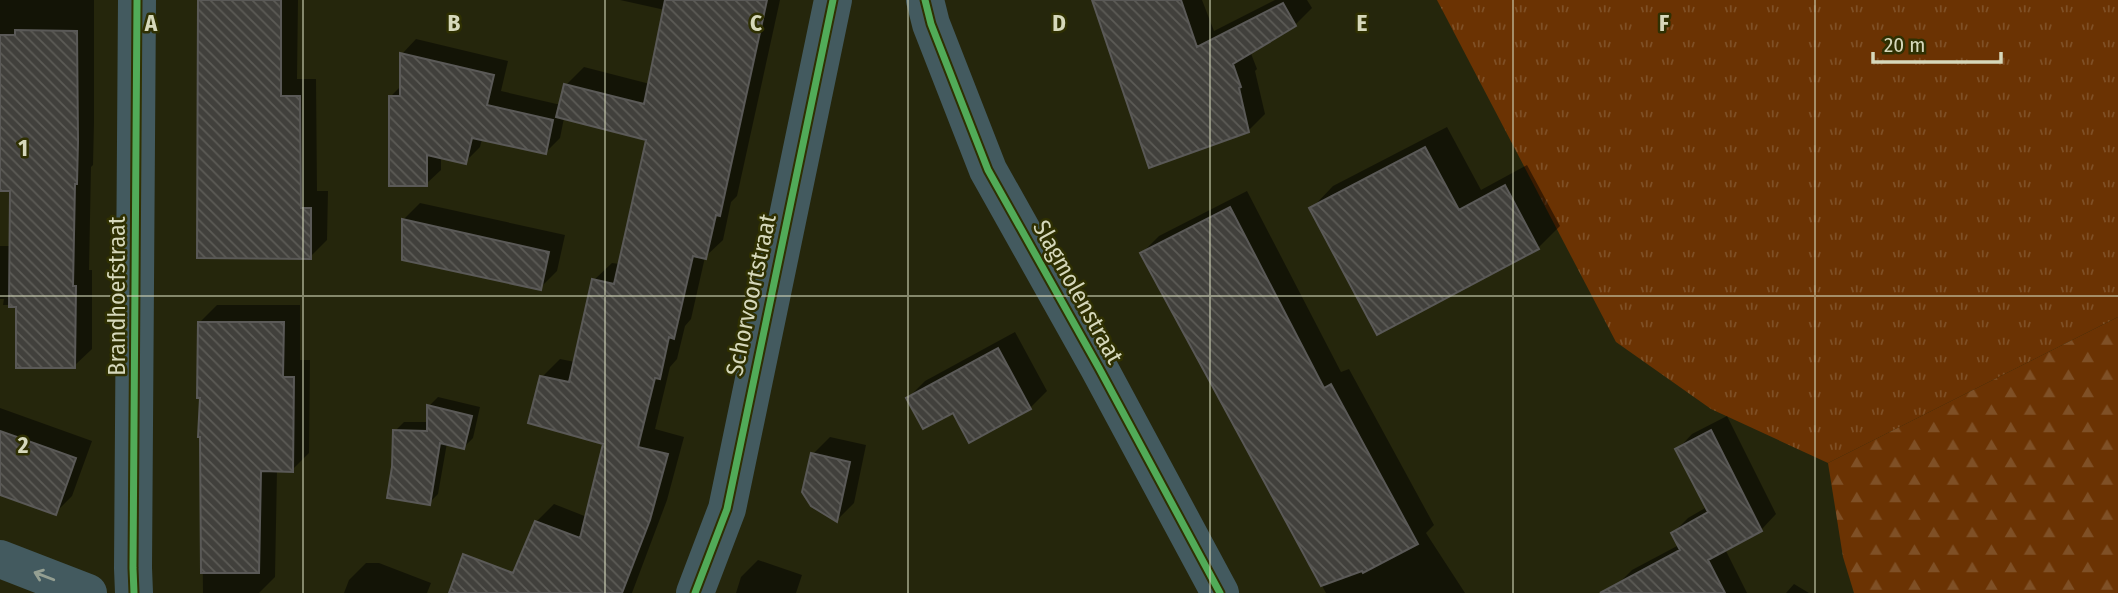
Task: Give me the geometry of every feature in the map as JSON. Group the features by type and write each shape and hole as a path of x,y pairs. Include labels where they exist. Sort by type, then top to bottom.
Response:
{"street":[{"name":"Brandhoefstraat","path":"134,593 137,0"},
{"name":"Schorvoortstraat","path":"695,593 727,509 833,0"},
{"name":"Slagmolenstraat","path":"925,0 931,24 988,170 1099,368 1220,593"},
{"path":"0,559 88,593"}],"green space":[{"path":"1437,0 2118,0 2118,317 1828,463 1711,409 1616,342"},
{"path":"2118,317 2118,593 1854,593 1843,557 1828,463"}],"building":[{"path":"198,0 281,0 281,96 300,96 301,208 311,208 311,259 197,258"},
{"path":"665,0 767,0 720,216 716,215 706,259 693,256 674,339 669,337 660,379 655,378 638,447 668,454 650,520 622,593 449,593 463,554 513,573 535,521 580,538 603,444 528,423 540,376 569,382 592,279 614,284 646,140 556,117 564,84 644,104"},
{"path":"1092,0 1181,0 1197,47 1283,3 1296,26 1233,64 1241,87 1239,88 1249,132 1149,168"},
{"path":"15,30 77,31 78,141 73,286 76,286 75,368 16,368 16,307 9,307 10,191 0,191 0,35 15,35"},
{"path":"400,53 494,75 487,105 553,120 546,154 472,138 466,164 427,155 427,186 389,186 389,96 400,96"},
{"path":"1425,147 1459,210 1505,185 1539,249 1377,335 1309,208"},
{"path":"1230,207 1324,388 1331,384 1418,544 1363,573 1362,571 1321,586 1140,253"},
{"path":"402,219 549,252 541,290 402,260"},
{"path":"198,322 284,322 283,377 294,377 293,472 261,471 259,573 201,573"},
{"path":"998,348 1031,409 969,443 953,413 923,429 906,398"},
{"path":"427,405 472,416 464,449 440,443 430,505 387,498 392,467 393,430 427,431"},
{"path":"1711,430 1762,531 1708,560 1725,593 1600,593 1680,550 1671,533 1708,512 1675,449"},
{"path":"0,431 76,458 56,515 0,495"},
{"path":"811,453 850,462 837,522 811,506 802,492"}],"cycle path":[{"path":"134,593 137,0"},
{"path":"695,593 727,509 833,0"},
{"path":"925,0 931,24 988,170 1099,368 1220,593"}]}
